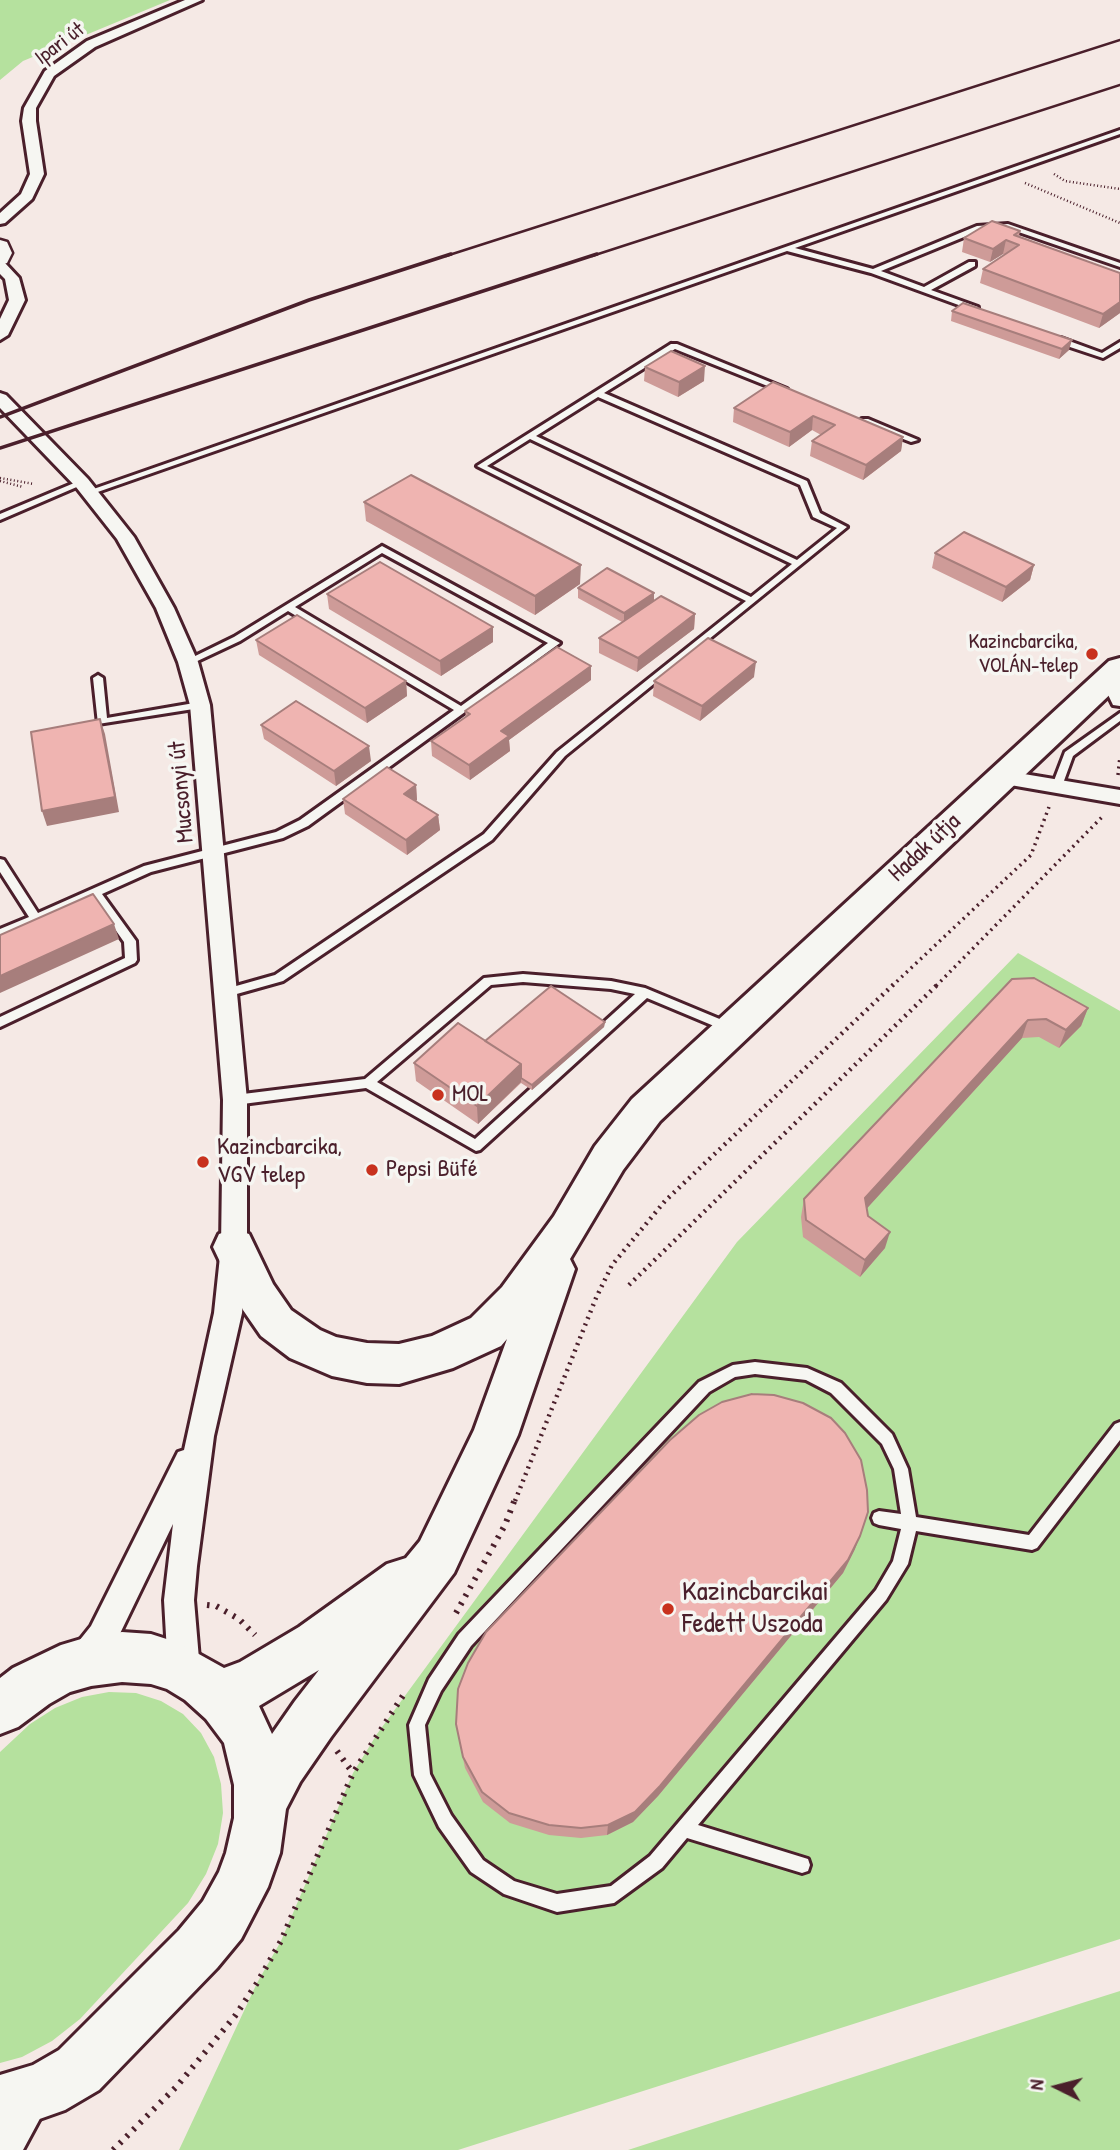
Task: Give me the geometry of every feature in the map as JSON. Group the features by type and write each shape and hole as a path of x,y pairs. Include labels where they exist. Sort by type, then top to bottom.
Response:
{"main road":[{"path":"0,246 0,259"},
{"name":"Hadak útja","path":"569,1228 609,1158 646,1110 1000,777 1117,682"},
{"path":"234,1247 258,1297 276,1323 305,1344 332,1356 367,1363 399,1364 438,1354 486,1332 517,1300 569,1228"},
{"path":"260,1805 282,1764 313,1719 437,1557 495,1436 569,1228"},
{"path":"201,1683 253,1683 297,1656 437,1557"},
{"path":"0,1709 31,1686 61,1670 121,1657 151,1659 201,1683 242,1725 254,1753 260,1785 253,1853 241,1887 222,1920 198,1949 79,2070 16,2100"}],"street":[{"name":"Ipari út","path":"0,227 5,217 27,196 37,174 29,121 30,108 49,74 91,44 157,14 196,0"},
{"path":"0,266 17,300 0,335"},
{"name":"Mucsonyi út","path":"0,398 85,488 125,537 140,561 188,662 200,705 234,1100 234,1247 223,1339 200,1436"},
{"path":"1000,777 1118,796"},
{"path":"81,1664 102,1637 200,1436"},
{"path":"200,1436 179,1600 201,1683"},
{"path":"3,2150 16,2100"}],"lane":[{"path":"0,517 1120,132"},
{"path":"874,271 980,228 1007,226 1120,265"},
{"path":"786,248 874,271 989,314"},
{"path":"925,290 972,264"},
{"path":"1052,337 1103,356 1120,344"},
{"path":"752,601 481,466 674,346 788,391"},
{"path":"226,993 279,978 488,837 561,754 843,527 816,515 804,483 599,394"},
{"path":"851,415 914,440"},
{"path":"530,436 797,563"},
{"path":"0,934 148,869 279,835 304,823 555,643 382,549 237,639 188,662"},
{"path":"288,607 461,710"},
{"path":"98,678 103,722 200,705"},
{"path":"1057,786 1069,754 1120,716"},
{"path":"0,863 36,918"},
{"path":"0,1022 131,960 130,941 96,892"},
{"path":"234,1100 368,1083 488,981 567,980 645,992 730,1029"},
{"path":"368,1083 476,1146 645,992"},
{"path":"755,1368 807,1374 836,1388 887,1439 901,1469 909,1523 900,1564 881,1595 656,1862 614,1894 557,1903 510,1888 478,1866 445,1821 422,1775 417,1725 435,1685 465,1640 704,1387 733,1371 755,1368"},
{"path":"879,1518 1032,1543 1120,1429"},
{"path":"684,1829 802,1865"}],"path":[{"path":"1035,162 1065,181 1120,189"},
{"path":"1001,173 1120,223"},
{"path":"629,1285 842,1079 1103,817 1118,796 1120,756"},
{"path":"450,1622 505,1525 596,1298 612,1265 665,1201 1031,855 1057,786"},
{"path":"113,2150 177,2086 235,2016 257,1983 281,1941 353,1773 409,1686"}],"green space":[{"path":"0,0 170,0 23,61 0,80"},
{"path":"1018,953 1120,1011 1120,1939 458,2150 179,2150 257,1983 281,1941 353,1773 377,1734 737,1242"},
{"path":"109,1692 136,1693 161,1701 183,1714 201,1733 214,1757 221,1784 223,1813 218,1844 206,1874 188,1903 80,2019 52,2041 22,2057 0,2063 0,1752 30,1724 55,1708 82,1697"},
{"path":"1120,1991 1120,2150 628,2150 1082,2003"}],"building":[{"path":"992,221 1020,231 1014,235 1120,273 1120,302 1103,314 983,269 1019,245 1006,240 993,249 964,238"},
{"path":"963,303 1072,340 1062,349 952,311"},
{"path":"671,351 705,366 679,382 645,367"},
{"path":"773,382 903,437 866,465 812,441 835,425 813,416 790,432 734,408"},
{"path":"411,475 581,565 535,596 364,502"},
{"path":"964,532 1034,565 1006,587 935,553"},
{"path":"380,562 493,627 440,661 327,594"},
{"path":"607,568 654,593 624,613 578,588"},
{"path":"661,596 695,614 638,658 599,638"},
{"path":"297,615 406,681 365,708 256,640"},
{"path":"708,638 756,662 702,706 654,681"},
{"path":"557,647 591,666 501,731 509,736 469,765 431,741 470,714 465,711"},
{"path":"296,701 369,746 334,771 261,725"},
{"path":"100,719 115,797 42,811 31,732"},
{"path":"387,767 416,785 404,794 438,815 406,840 343,799"},
{"path":"93,894 114,924 0,976 0,935"},
{"path":"1034,978 1088,1008 1066,1030 1046,1019 1028,1020 865,1198 868,1216 890,1232 865,1260 806,1220 804,1199 1012,979"},
{"path":"551,986 605,1022 532,1085 521,1078 521,1064 485,1041"},
{"path":"458,1023 521,1064 477,1106 414,1063"},
{"name":"Kazincbarcikai Fedett Uszoda","path":"752,1394 774,1395 803,1403 831,1418 845,1433 861,1460 868,1512 848,1560 660,1786 635,1812 608,1825 581,1828 549,1825 509,1813 482,1792 463,1757 456,1724 458,1689 468,1663 486,1632 670,1440 699,1415 722,1402"}],"railway":[{"path":"446,256 1120,40"},
{"path":"592,256 1120,85"},
{"path":"0,417 309,300 451,254"},
{"path":"0,448 597,254"}],"place":[{"name":"Kazincbarcika, VOLÁN-telep","path":"1092,654"},
{"name":"MOL","path":"438,1095"},
{"name":"Kazincbarcika, VGV telep","path":"203,1162"},
{"name":"Pepsi Büfé","path":"372,1170"},
{"name":"Kazincbarcikai Fedett Uszoda","path":"668,1609"}]}
